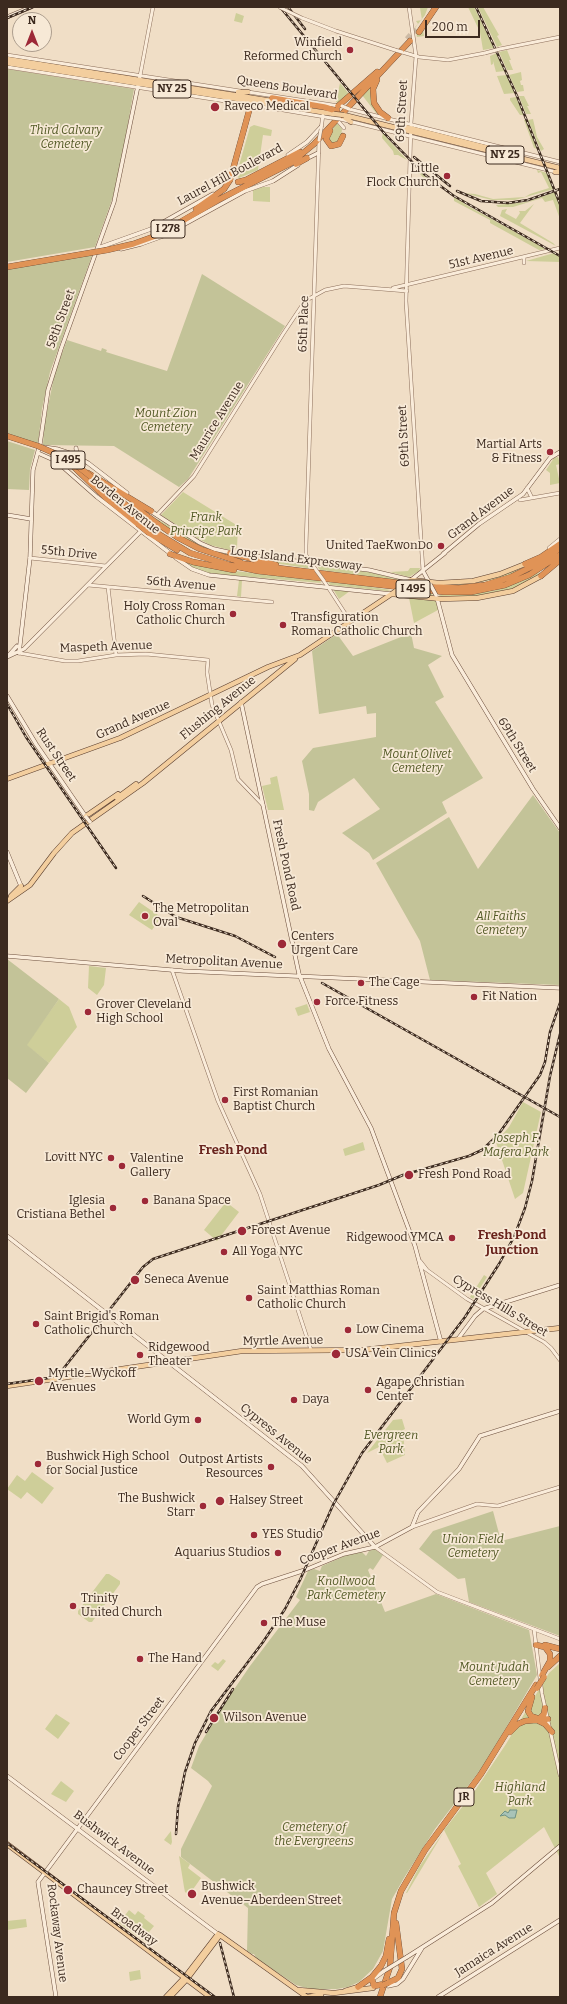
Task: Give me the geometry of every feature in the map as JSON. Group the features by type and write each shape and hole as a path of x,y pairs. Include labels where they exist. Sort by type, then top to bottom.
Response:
{"highway":[{"path":"432,7 418,31 436,7"},
{"name":"I 278","path":"7,265 133,244 155,236 228,192 245,187 277,172 296,160 310,148 409,40 300,152 280,166 228,192 146,236 107,248"},
{"path":"388,64 376,81 372,91 375,105 388,118"},
{"path":"343,136 341,142 336,145 331,146 326,141 327,134 340,114 377,72"},
{"path":"272,98 340,114"},
{"path":"228,192 249,111"},
{"path":"238,182 246,180 300,152"},
{"path":"245,187 270,180 307,158"},
{"path":"7,438 32,445 68,463 138,524 153,528"},
{"name":"Long Island Expressway","path":"7,438 44,448 68,460 93,477 153,528 178,543 202,554 227,562 439,587 465,587 498,582 517,575 541,562 560,548"},
{"path":"50,454 84,471 149,513 153,528 169,546 199,559 229,568 258,571"},
{"path":"68,463 122,516"},
{"path":"525,564 535,560 560,544"},
{"path":"230,553 294,570"},
{"path":"170,554 192,562 237,570 258,571"},
{"name":"Long Island Expressway","path":"258,571 438,592 465,592 492,588 517,580 536,572 560,555"},
{"path":"541,576 560,562"},
{"path":"536,1646 542,1646 548,1650 551,1657 543,1676"},
{"path":"536,1646 560,1649"},
{"name":"JR","path":"382,1997 391,1960 395,1914 400,1894 416,1863 481,1774 543,1676 560,1658"},
{"name":"JR","path":"395,1914 403,1892 423,1858 439,1833 471,1792 510,1733 537,1686"},
{"path":"533,1694 528,1706 528,1712 533,1717 545,1724 552,1732"},
{"path":"538,1719 544,1714 545,1708"},
{"path":"510,1733 521,1722 548,1718"},
{"path":"372,1980 373,1985 377,1987 391,1984 399,1977 402,1969 395,1914"},
{"path":"358,1987 372,1977 384,1960 395,1914"}],"main road":[{"path":"7,16 31,7"},
{"name":"Queens Boulevard","path":"7,59 139,81 161,87 261,103 324,110"},
{"name":"Queens Boulevard","path":"7,63 226,93 324,110"},
{"name":"58th Street","path":"19,653 30,558 35,462 40,447 52,376 98,249 120,180 139,81"},
{"path":"176,81 179,84 192,88"},
{"path":"161,87 176,93"},
{"path":"226,93 248,92"},
{"path":"261,103 279,109"},
{"path":"340,114 352,122"},
{"name":"Queens Boulevard","path":"340,114 560,167"},
{"name":"Laurel Hill Boulevard","path":"98,249 102,246 149,231 223,188 238,182 296,151 321,128"},
{"name":"Laurel Hill Boulevard","path":"7,265 98,249 126,249 154,240 245,191 273,181 307,158 318,153"},
{"path":"40,447 57,448 76,456 149,513 157,515 200,543 230,553 369,570 409,581 429,583 455,583 479,580 500,574 525,564"},
{"path":"76,448 76,456"},
{"name":"Grand Avenue","path":"7,779 128,735 153,720 300,655 384,595 391,594 423,571 479,524 523,494 550,458 560,452"},
{"name":"Borden Avenue","path":"38,453 50,454 122,516 189,568 200,573 327,586 384,595"},
{"path":"35,462 50,454"},
{"path":"7,515 31,519"},
{"name":"Maurice Avenue","path":"19,653 157,515"},
{"name":"69th Street","path":"423,571 437,597 452,655 533,789 560,828"},
{"path":"391,594 465,599 496,595 518,589 541,576"},
{"path":"315,585 318,590"},
{"path":"7,657 19,643"},
{"name":"Maspeth Avenue","path":"7,657 19,653"},
{"name":"Flushing Avenue","path":"7,901 30,885 50,858 72,833 148,777 300,655"},
{"name":"Grand Avenue","path":"264,670 274,667"},
{"name":"Rust Street","path":"7,696 50,764 90,823"},
{"name":"Fresh Pond Road","path":"241,702 300,976 329,1049 371,1128 419,1259 441,1342"},
{"path":"128,735 130,740"},
{"path":"130,781 133,788"},
{"path":"86,817 124,790 133,788"},
{"path":"90,823 122,801 133,788"},
{"name":"Flushing Avenue","path":"7,901 11,896 25,886 46,858 69,833 133,788"},
{"path":"7,852 20,886 11,896"},
{"name":"Metropolitan Avenue","path":"7,956 172,970 560,988"},
{"name":"Cypress Avenue","path":"7,1236 302,1466 376,1546"},
{"path":"458,1340 475,1316 483,1309 560,1285"},
{"name":"Myrtle Avenue","path":"7,1386 242,1351 363,1350 560,1328"},
{"path":"412,1527 418,1512 459,1469 480,1436 560,1411"},
{"name":"Cooper Avenue","path":"249,1599 262,1584 306,1570 344,1554 376,1546 412,1527"},
{"name":"Cooper Street","path":"45,1872 249,1599"},
{"name":"Bushwick Avenue","path":"7,1776 219,1934 307,1997"},
{"name":"Broadway","path":"7,1844 210,1997"},
{"path":"340,1993 358,1987 372,1980 407,1956 492,1903 560,1846"},
{"name":"Rockaway Avenue","path":"45,1872 38,1882 56,1997"},
{"name":"Jamaica Avenue","path":"438,1997 560,1920"},
{"path":"170,1997 219,1934"},
{"path":"391,1984 400,1982 410,1968 418,1952 427,1944"},
{"path":"407,1956 414,1956 412,1963"},
{"path":"166,1997 186,1978"},
{"path":"295,1989 325,1994 377,1987"},
{"path":"307,1997 325,1994"}],"street":[{"name":"58th Street","path":"139,81 153,7"},
{"path":"278,7 336,31 395,50 416,56 448,60 560,37"},
{"name":"69th Street","path":"409,7 416,56 411,130 407,291 423,571"},
{"name":"Queens Boulevard","path":"7,55 139,81 176,93 279,109 324,110"},
{"name":"Queens Boulevard","path":"7,67 139,81 176,81 248,92 340,114 349,109 388,118 411,130 558,172"},
{"name":"65th Place","path":"312,564 306,555 306,546 318,153 324,110"},
{"path":"340,114 344,128"},
{"name":"Queens Boulevard","path":"352,122 411,130 560,162"},
{"name":"51st Avenue","path":"407,285 560,248"},
{"path":"524,257 524,263"},
{"name":"Maurice Avenue","path":"389,289 407,285"},
{"name":"Maurice Avenue","path":"157,515 194,476 299,308 314,296 329,289 344,286 407,291"},
{"path":"528,488 532,498"},
{"path":"520,500 560,493"},
{"path":"525,564 560,539"},
{"name":"55th Drive","path":"30,558 106,566"},
{"path":"312,564 350,620"},
{"name":"56th Avenue","path":"88,585 272,602"},
{"path":"108,587 116,655"},
{"name":"Maspeth Avenue","path":"19,653 32,656 78,661 116,655 146,654 208,660 210,696"},
{"path":"210,696 218,721 231,750 238,779 263,805"},
{"path":"172,970 218,1102 260,1194 311,1350"},
{"name":"Cypress Hills Street","path":"419,1259 427,1270"},
{"name":"Cypress Hills Street","path":"420,1265 483,1309 527,1332 551,1348 560,1360"},
{"path":"412,1527 477,1504 498,1506 560,1487"},
{"name":"Cypress Avenue","path":"376,1546 437,1592 560,1639"},
{"path":"534,1629 545,1708 552,1732 560,1775"}],"green space":[{"path":"428,7 425,15 422,19 420,8"},
{"path":"468,7 474,7 494,48 483,50 480,32"},
{"path":"478,7 483,7 499,35 497,36 502,45 497,47"},
{"path":"236,13 244,16 242,23 234,21"},
{"path":"430,20 423,30 424,36 417,37 415,28 419,32"},
{"path":"507,50 513,70 507,70 499,52"},
{"path":"497,53 505,71 496,72 493,61 493,64 491,65 490,56"},
{"name":"Third Calvary Cemetery","path":"7,69 134,89 122,158 113,197 95,247 7,262"},
{"path":"521,72 522,80 520,81 521,85 523,85 524,91 517,92 509,75"},
{"path":"507,75 515,93 504,94 497,76"},
{"path":"340,83 349,94 339,103 336,102"},
{"path":"370,86 372,87 380,114 376,113 362,95"},
{"path":"519,96 524,96 531,114 526,114"},
{"path":"516,97 524,115 520,115 510,100 510,98"},
{"path":"533,119 537,137 544,149 541,151 528,120"},
{"path":"524,120 526,120 538,149 534,148"},
{"path":"337,123 342,129 341,138 337,144 329,142 328,135"},
{"path":"254,125 272,130 271,136 263,135 258,170 239,178 236,176 250,127"},
{"path":"383,132 407,160 398,155 394,155 393,151 382,138"},
{"path":"417,170 441,187 432,187 420,174 417,174"},
{"path":"537,170 547,173 554,189 515,200 492,200 463,193 475,194 493,199 525,197 549,188 541,172 538,173"},
{"path":"263,187 270,187 270,202 253,201 253,190"},
{"path":"555,192 560,205 560,219 553,200 545,202 542,198 513,207 498,207 496,205 527,202"},
{"path":"454,196 468,206 546,249 539,250 490,223 490,220 454,201"},
{"path":"534,204 520,223 556,246 500,216 502,210 507,209 505,213 516,219 520,213 519,211 525,211"},
{"path":"93,253 50,372 42,409 38,444 7,434 7,268"},
{"path":"554,253 560,256 560,262 526,261"},
{"name":"Mount Zion Cemetery","path":"202,274 285,326 188,479 179,487 114,446 43,445 44,426 55,372 67,340 101,351 102,348 107,350 106,352 167,371"},
{"path":"7,441 35,450 30,469 29,490 7,489"},
{"path":"558,457 560,464 556,465 560,483 550,485 550,473 546,470 554,458"},
{"name":"Frank Principe Park","path":"183,492 238,526 237,548 233,551 210,545 161,515"},
{"path":"157,519 212,550 263,563 234,558 209,550 177,535 156,520"},
{"path":"259,558 309,564 312,569 275,563"},
{"path":"182,561 235,571 320,581 321,583 205,573 193,569"},
{"path":"317,566 369,572 404,581 320,570"},
{"path":"410,568 420,568 419,571 409,577 390,572 408,571"},
{"path":"523,568 515,573 496,579 466,585 451,584 497,577"},
{"path":"540,572 535,578 515,588 498,593 482,596 441,597 439,595 462,595 493,591 523,581"},
{"path":"239,580 242,580 241,597 237,596"},
{"path":"328,582 391,590 387,591 330,585"},
{"path":"333,589 350,591 339,599"},
{"path":"401,590 432,594 433,596 400,593"},
{"path":"409,598 436,601 438,610 414,623"},
{"name":"Mount Olivet Cemetery","path":"411,633 414,648 442,656 428,665 444,697 435,702 483,778 442,802 447,813 373,860 369,853 342,833 380,809 354,778 318,802 314,811 309,810 309,794 302,761 313,748 376,737 376,713 367,714 366,706 319,714 312,651 337,634 353,656"},
{"path":"277,776 284,810 268,810 262,786 271,784 270,778"},
{"name":"All Faiths Cemetery","path":"533,795 560,833 560,985 430,980 420,941 376,863 449,817 478,869"},
{"name":"The Metropolitan Oval","path":"139,902 161,917 152,930 129,915"},
{"path":"7,959 59,999 27,1045 49,1063 26,1093 7,1078"},
{"path":"89,966 106,968 104,985 97,995 88,988"},
{"path":"59,999 69,1007 77,1027 49,1063 26,1045"},
{"path":"307,1004 310,1012 298,1016 295,1008"},
{"name":"Joseph F. Mafera Park","path":"523,1102 541,1112 523,1193 515,1199 496,1142 509,1127"},
{"path":"363,1142 365,1150 345,1156 343,1149"},
{"path":"226,1202 239,1212 217,1241 204,1230"},
{"path":"484,1275 487,1277 473,1299 470,1297"},
{"name":"Evergreen Park","path":"402,1419 405,1429 403,1430 405,1455 387,1463 379,1447 367,1453 393,1420"},
{"path":"32,1472 54,1488 42,1504 27,1492 21,1499 7,1489 17,1475 25,1481"},
{"name":"Union Field Cemetery","path":"493,1511 501,1541 560,1526 560,1636 469,1602 465,1578 458,1579 419,1549 433,1531"},
{"name":"Cemetery of the Evergreens","path":"375,1549 383,1555 373,1570 370,1568 368,1570 385,1612 436,1594 529,1630 537,1675 484,1765 435,1829 392,1899 383,1951 373,1969 359,1982 348,1987 337,1989 310,1989 296,1985 256,1958 254,1954 247,1951 248,1908 181,1857 181,1849 212,1786 191,1768 199,1746 222,1707 250,1666 300,1600 296,1597 308,1571 314,1569 320,1571 322,1566 347,1555 362,1552 366,1556 369,1551"},
{"path":"106,1574 109,1574 120,1581 120,1584 92,1622 89,1622 78,1614 78,1611"},
{"path":"223,1659 226,1661 218,1671 211,1666 215,1662 218,1664"},
{"name":"Highland Park","path":"560,1663 560,1858 544,1827 486,1873 497,1894 479,1907 458,1866 461,1864 444,1830 474,1792 506,1744 549,1673"},
{"path":"56,1714 70,1723 58,1739 45,1729"},
{"path":"61,1781 74,1791 66,1802 51,1794"},
{"path":"171,1831 172,1842 171,1845 164,1840"},
{"path":"443,1833 407,1893 406,1893 419,1867"},
{"path":"179,1856 190,1864 188,1868 201,1878 189,1895 185,1892"},
{"path":"129,1910 135,1915 138,1911 154,1926 149,1932 154,1940 150,1945 119,1923"},
{"path":"26,1919 27,1927 7,1930 7,1921"},
{"path":"140,1970 141,1979 130,1981 129,1972"}],"shaded area":[{"path":"510,1810 517,1810 515,1818 509,1818 505,1815 500,1816 505,1811 508,1813"}],"tunnel":[{"path":"407,39 416,29"},
{"path":"249,111 257,101 272,98"}],"railway":[{"path":"7,18 33,7"},
{"path":"280,7 384,133 424,174 454,196 560,256"},
{"path":"288,7 305,29"},
{"path":"476,7 517,96 560,204"},
{"path":"414,157 450,186"},
{"path":"457,191 481,201 508,203 528,200 560,189"},
{"path":"7,704 26,737 116,868"},
{"path":"143,896 176,917 235,936 275,957"},
{"path":"322,983 560,1117"},
{"path":"7,1384 49,1378 60,1373 143,1267 153,1259 379,1185 403,1175 469,1156 482,1150 498,1135 540,1075 545,1062 550,1032 560,1003"},
{"path":"176,1834 178,1807 185,1772 195,1743 211,1711 263,1642 285,1609 300,1580 333,1505 362,1453 465,1317 499,1264 514,1237 525,1208 532,1181 550,1076 560,1034"},
{"path":"206,1732 233,1689"},
{"path":"7,1843 215,1997"},
{"path":"220,1943 234,1997"}],"place":[{"name":"Winfield Reformed Church","path":"350,50"},
{"name":"Raveco Medical","path":"215,107"},
{"name":"Little Flock Church","path":"447,176"},
{"name":"Martial Arts & Fitness","path":"550,452"},
{"name":"United TaeKwonDo","path":"441,546"},
{"name":"Holy Cross Roman Catholic Church","path":"233,614"},
{"name":"Transfiguration Roman Catholic Church","path":"283,625"},
{"name":"The Metropolitan Oval","path":"145,916"},
{"name":"Centers Urgent Care","path":"282,944"},
{"name":"The Cage","path":"361,983"},
{"name":"Fit Nation","path":"474,997"},
{"name":"Force Fitness","path":"317,1002"},
{"name":"Grover Cleveland High School","path":"88,1012"},
{"name":"First Romanian Baptist Church","path":"225,1100"},
{"name":"Lovitt NYC","path":"111,1158"},
{"name":"Valentine Gallery","path":"122,1166"},
{"name":"Fresh Pond Road","path":"409,1175"},
{"name":"Banana Space","path":"145,1201"},
{"name":"Iglesia Cristiana Bethel","path":"113,1208"},
{"name":"Forest Avenue","path":"242,1231"},
{"name":"Ridgewood YMCA","path":"452,1238"},
{"name":"All Yoga NYC","path":"224,1252"},
{"name":"Seneca Avenue","path":"135,1280"},
{"name":"Saint Matthias Roman Catholic Church","path":"249,1298"},
{"name":"Saint Brigid's Roman Catholic Church","path":"36,1324"},
{"name":"Low Cinema","path":"348,1330"},
{"name":"USA Vein Clinics","path":"336,1354"},
{"name":"Ridgewood Theater","path":"140,1355"},
{"name":"Myrtle–Wyckoff Avenues","path":"39,1381"},
{"name":"Agape Christian Center","path":"368,1390"},
{"name":"Daya","path":"294,1400"},
{"name":"World Gym","path":"198,1420"},
{"name":"Bushwick High School for Social Justice","path":"38,1464"},
{"name":"Outpost Artists Resources","path":"271,1467"},
{"name":"Halsey Street","path":"220,1501"},
{"name":"The Bushwick Starr","path":"203,1506"},
{"name":"YES Studio","path":"254,1535"},
{"name":"Aquarius Studios","path":"278,1553"},
{"name":"Trinity United Church","path":"73,1606"},
{"name":"The Muse","path":"264,1623"},
{"name":"The Hand","path":"140,1659"},
{"name":"Wilson Avenue","path":"214,1718"},
{"name":"Chauncey Street","path":"68,1890"},
{"name":"Bushwick Avenue–Aberdeen Street","path":"192,1894"}],"district":[{"name":"Fresh Pond","path":"233,1150"},
{"name":"Fresh Pond Junction","path":"512,1242"}],"park label":[{"name":"Knollwood Park Cemetery","path":"346,1589"},
{"name":"Mount Judah Cemetery","path":"494,1675"}]}
